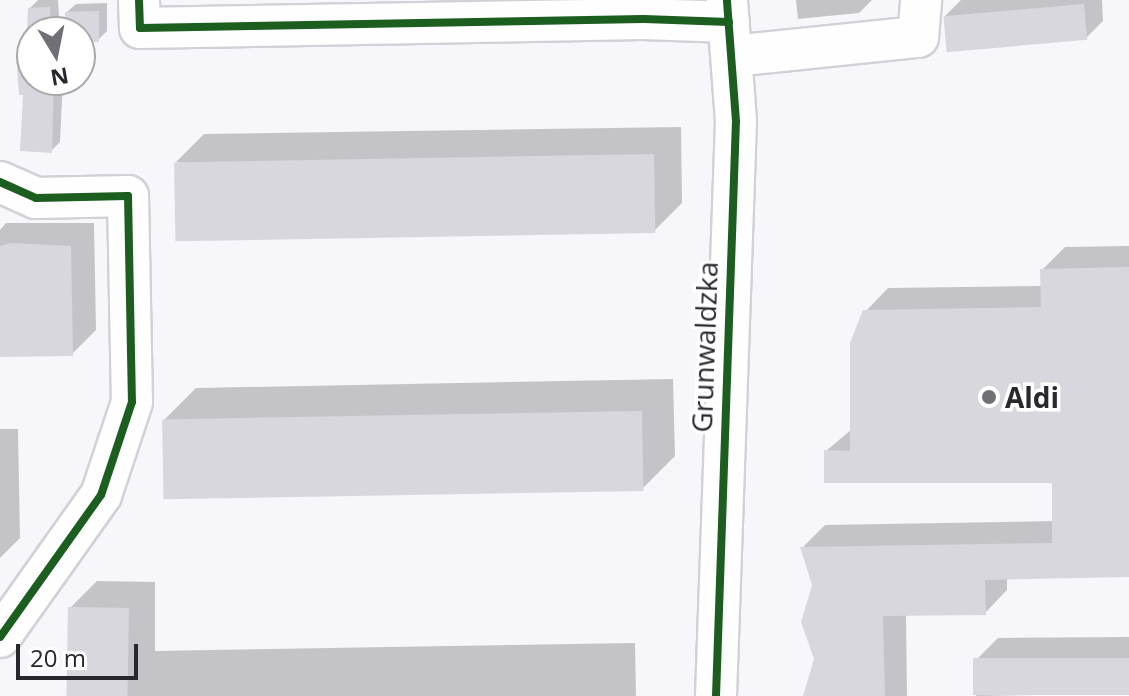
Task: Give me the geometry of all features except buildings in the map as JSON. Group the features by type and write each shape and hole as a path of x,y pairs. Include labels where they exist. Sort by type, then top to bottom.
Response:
{"street":[{"path":"139,0 140,28 643,19 918,37 921,0"},
{"name":"Grunwaldzka","path":"716,696 736,121 729,26"},
{"path":"0,182 36,198 128,196 132,402 101,495 0,637"}],"cycle path":[{"path":"139,0 140,28 643,19 729,22"},
{"path":"716,696 736,121 727,0"},
{"path":"0,182 36,198 128,196 132,402 101,495 0,637"}],"place":[{"name":"Aldi","path":"989,397"}]}
